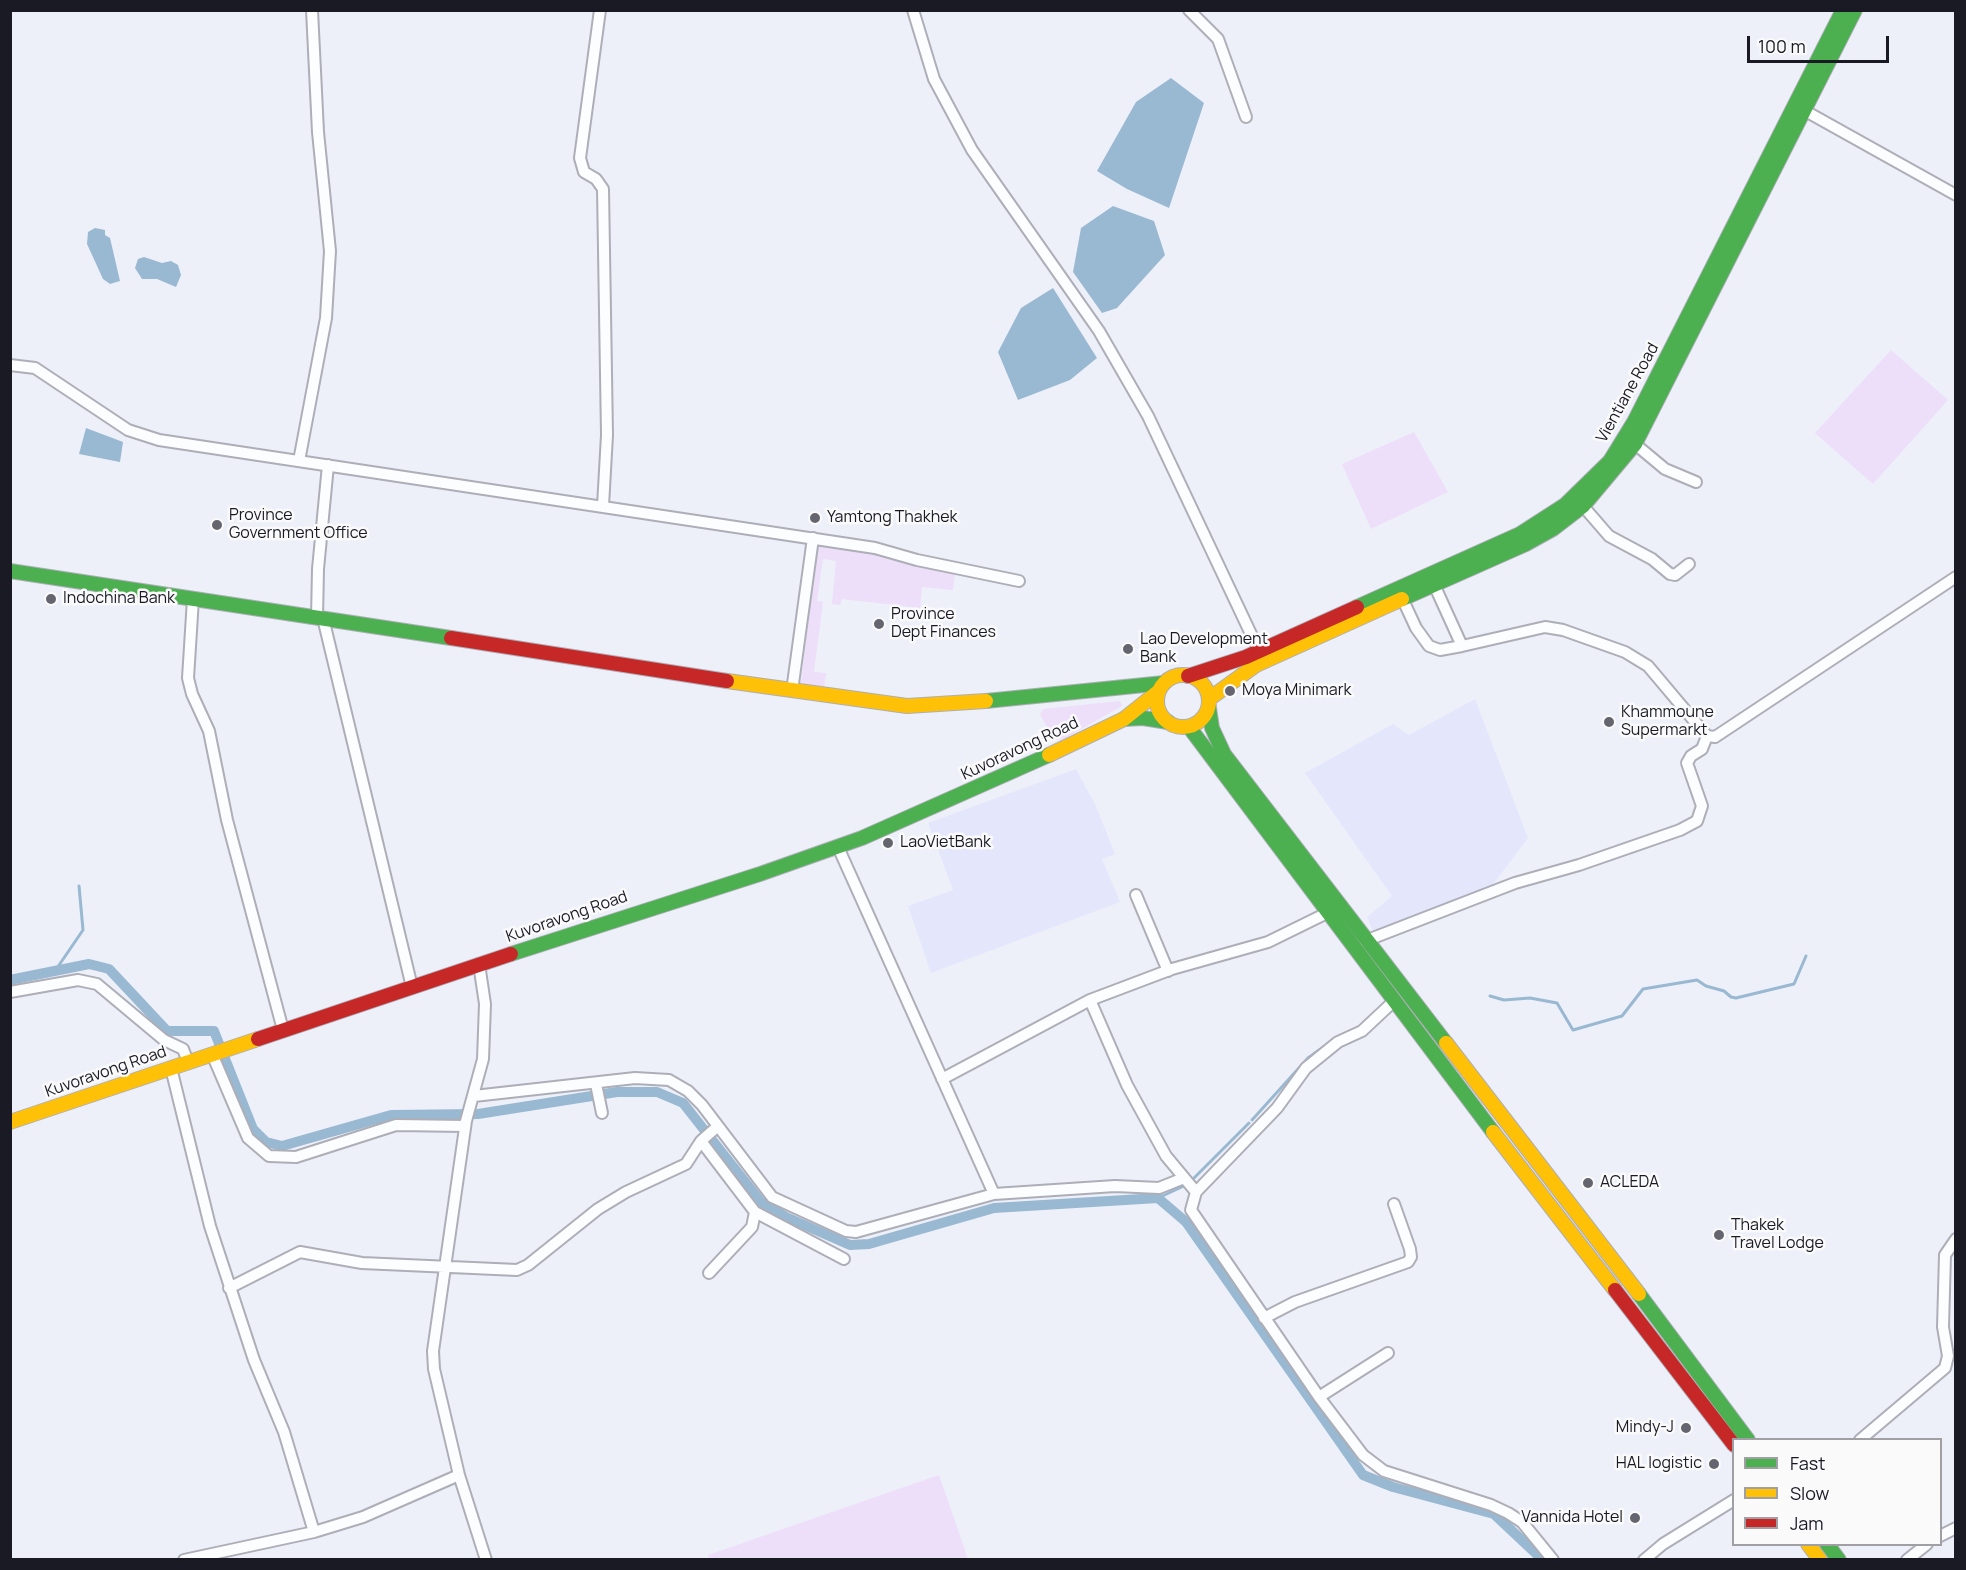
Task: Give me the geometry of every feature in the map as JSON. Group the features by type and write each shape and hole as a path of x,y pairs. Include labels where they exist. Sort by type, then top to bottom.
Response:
{"main road":[{"name":"Vientiane Road","path":"1188,676 1259,651 1432,580 1538,523 1565,505 1590,483 1610,461 1634,422 1800,108 1843,10"},
{"path":"1189,727 1202,720 1209,704 1256,665 1402,600 1432,580 1526,544 1552,529 1583,506 1604,484 1635,444 1800,108 1855,10"},
{"path":"10,571 908,706 1161,687"},
{"path":"1124,719 1144,705 1161,687 1179,675 1188,676 1203,684 1209,704 1212,728 1224,754 1365,941 1604,1247 1747,1438"},
{"path":"1161,687 1159,711 1168,722"},
{"path":"1124,719 1154,719 1189,727 1327,913 1732,1442"},
{"name":"Kuvoravong Road","path":"10,1122 635,912 760,874 838,847 1010,773 1124,719"},
{"path":"1809,1546 1820,1560"},
{"path":"1828,1546 1839,1560"}],"street":[{"path":"299,461 326,318 330,251 318,132 312,10"},
{"path":"600,10 580,158 584,172 596,179 603,189 607,435 603,506"},
{"path":"913,10 931,74 939,89 972,150 1099,331 1148,416 1259,651"},
{"path":"1188,10 1218,39 1246,117"},
{"path":"1800,108 1956,195"},
{"path":"10,365 35,368 136,433 159,440 875,548 917,560 1019,581"},
{"path":"1635,444 1665,469 1696,482"},
{"path":"328,465 318,569 320,618 412,987"},
{"path":"1583,506 1610,536 1652,559 1670,574 1676,575 1689,564"},
{"path":"792,690 813,538"},
{"path":"1707,736 1723,734 1956,577"},
{"path":"1432,580 1462,646"},
{"path":"193,599 188,678 192,694 209,731 229,831 283,1030"},
{"path":"1402,600 1416,628 1430,646 1440,650 1545,627 1563,630 1625,651 1648,666 1707,736"},
{"path":"1365,941 1515,883 1579,865 1680,830 1696,821 1702,806 1687,763 1691,756 1702,749 1707,736"},
{"path":"838,847 993,1194"},
{"path":"1136,895 1168,971"},
{"path":"942,1078 1090,1000 1168,971 1268,942 1327,913"},
{"path":"479,964 486,1021 483,1059 465,1124 435,1326 434,1369 459,1475 486,1560"},
{"path":"10,992 78,980 98,984 164,1040 183,1049 188,1062"},
{"path":"1090,1000 1127,1085 1166,1156 1196,1192"},
{"path":"1394,1001 1362,1032 1338,1042 1306,1068 1277,1108 1196,1192 1190,1204 1193,1216 1319,1397 1363,1455 1384,1471 1491,1505 1508,1513 1522,1522 1553,1560"},
{"path":"214,1053 248,1138 269,1156 296,1157 396,1125 465,1124"},
{"path":"171,1068 210,1226 254,1360 284,1432 314,1532"},
{"path":"472,1102 635,1078 669,1080 688,1091 772,1197 846,1231 865,1231 993,1194 1115,1186 1159,1188 1184,1178"},
{"path":"596,1084 602,1113"},
{"path":"230,1288 300,1252 362,1263 445,1268 503,1271 528,1265 598,1209 626,1192 686,1164 701,1141 718,1126"},
{"path":"701,1141 755,1212 844,1259"},
{"path":"1264,1318 1295,1302 1408,1262 1411,1257 1410,1249 1394,1204"},
{"path":"709,1273 752,1227 755,1212"},
{"path":"1862,1438 1937,1377 1952,1356 1943,1327 1944,1269 1945,1255 1956,1239"},
{"path":"1319,1397 1388,1353"},
{"path":"184,1560 314,1532 363,1516 459,1475"},
{"path":"1644,1560 1663,1544 1732,1501"},
{"path":"1942,1535 1956,1528"},
{"path":"1907,1560 1926,1546"}],"shaded area":[{"path":"1171,78 1204,103 1169,208 1127,189 1097,171 1136,102"},
{"path":"1113,206 1154,221 1165,255 1117,308 1102,313 1073,272 1081,228"},
{"path":"95,228 105,230 105,235 110,238 120,281 110,284 103,279 87,244 88,232"},
{"path":"144,257 162,263 171,261 178,265 181,275 176,287 157,279 142,279 135,268 138,259"},
{"path":"1053,288 1097,358 1070,380 1018,400 998,352 1021,308"},
{"path":"1891,350 1948,400 1873,484 1815,433"},
{"path":"86,428 123,442 120,462 79,454"},
{"path":"1414,432 1448,492 1371,529 1342,464"},
{"path":"819,545 874,551 955,570 953,590 922,587 920,608 842,599 840,605 832,604 836,561 823,559 817,601 823,602 814,672 826,673 824,688 801,683"},
{"path":"1475,699 1528,838 1489,890 1374,934 1367,917 1392,896 1305,773 1393,724 1409,735"},
{"path":"1120,701 1122,706 1062,740 1053,739 1040,714 1043,709"},
{"path":"1076,769 1096,806 1115,854 1102,859 1120,902 931,973 908,906 953,890 928,823"},
{"path":"939,1475 968,1559 709,1559 708,1555"}],"waterway":[{"path":"55,971 83,930 79,886"},
{"path":"1490,996 1504,1000 1530,998 1557,1003 1573,1030 1622,1016 1643,989 1697,980 1736,998 1794,984 1806,956"},
{"path":"10,980 89,964 109,969 167,1031 214,1031 253,1129 266,1142 282,1146 391,1115 478,1114 617,1092 657,1092 683,1103 761,1202 786,1217 850,1245 869,1244 994,1208 1158,1198 1186,1222 1363,1475 1393,1487 1494,1514 1543,1560"},
{"path":"1252,1120 1308,1058 1336,1038"},
{"path":"1191,1181 1249,1123"},
{"path":"1158,1198 1186,1185"}],"traffic: fast":[{"path":"1357,607 1520,534 1565,505 1610,461 1634,422 1843,10"},
{"path":"1402,599 1526,544 1553,529 1583,506 1635,444 1855,10"},
{"path":"10,571 451,638"},
{"path":"986,701 1164,683"},
{"path":"1209,708 1212,728 1224,754 1446,1043"},
{"path":"1124,719 1143,718 1168,722"},
{"path":"1189,727 1493,1132"},
{"path":"511,954 760,874 862,838 1049,755"},
{"path":"1639,1294 1747,1438"},
{"path":"1828,1546 1839,1560"}],"traffic: slow":[{"path":"1209,699 1256,665 1402,599"},
{"path":"1178,675 1188,675 1197,679 1205,687 1209,701 1205,715 1197,723 1188,727 1178,727 1169,723 1161,715 1157,706 1157,696 1161,687 1169,679 1178,675"},
{"path":"727,681 907,706 986,701"},
{"path":"1049,755 1124,719 1159,691"},
{"path":"10,1122 258,1039"},
{"path":"1446,1043 1639,1294"},
{"path":"1493,1132 1615,1290"},
{"path":"1810,1546 1820,1560"}],"traffic: jam":[{"path":"1188,676 1246,657 1357,607"},
{"path":"451,638 727,681"},
{"path":"258,1039 511,954"},
{"path":"1615,1290 1732,1442"}],"place":[{"name":"Yamtong Thakhek","path":"815,518"},
{"name":"Province Government Office","path":"217,525"},
{"name":"Indochina Bank","path":"51,599"},
{"name":"Province Dept Finances","path":"879,624"},
{"name":"Lao Development Bank","path":"1128,649"},
{"name":"Moya Minimark","path":"1230,691"},
{"name":"Khammoune Supermarkt","path":"1609,722"},
{"name":"LaoVietBank","path":"888,843"},
{"name":"ACLEDA","path":"1588,1183"},
{"name":"Thakek Travel Lodge","path":"1719,1235"},
{"name":"Mindy-J","path":"1686,1428"},
{"name":"HAL logistic","path":"1714,1464"},
{"name":"Vannida Hotel","path":"1635,1518"}]}
